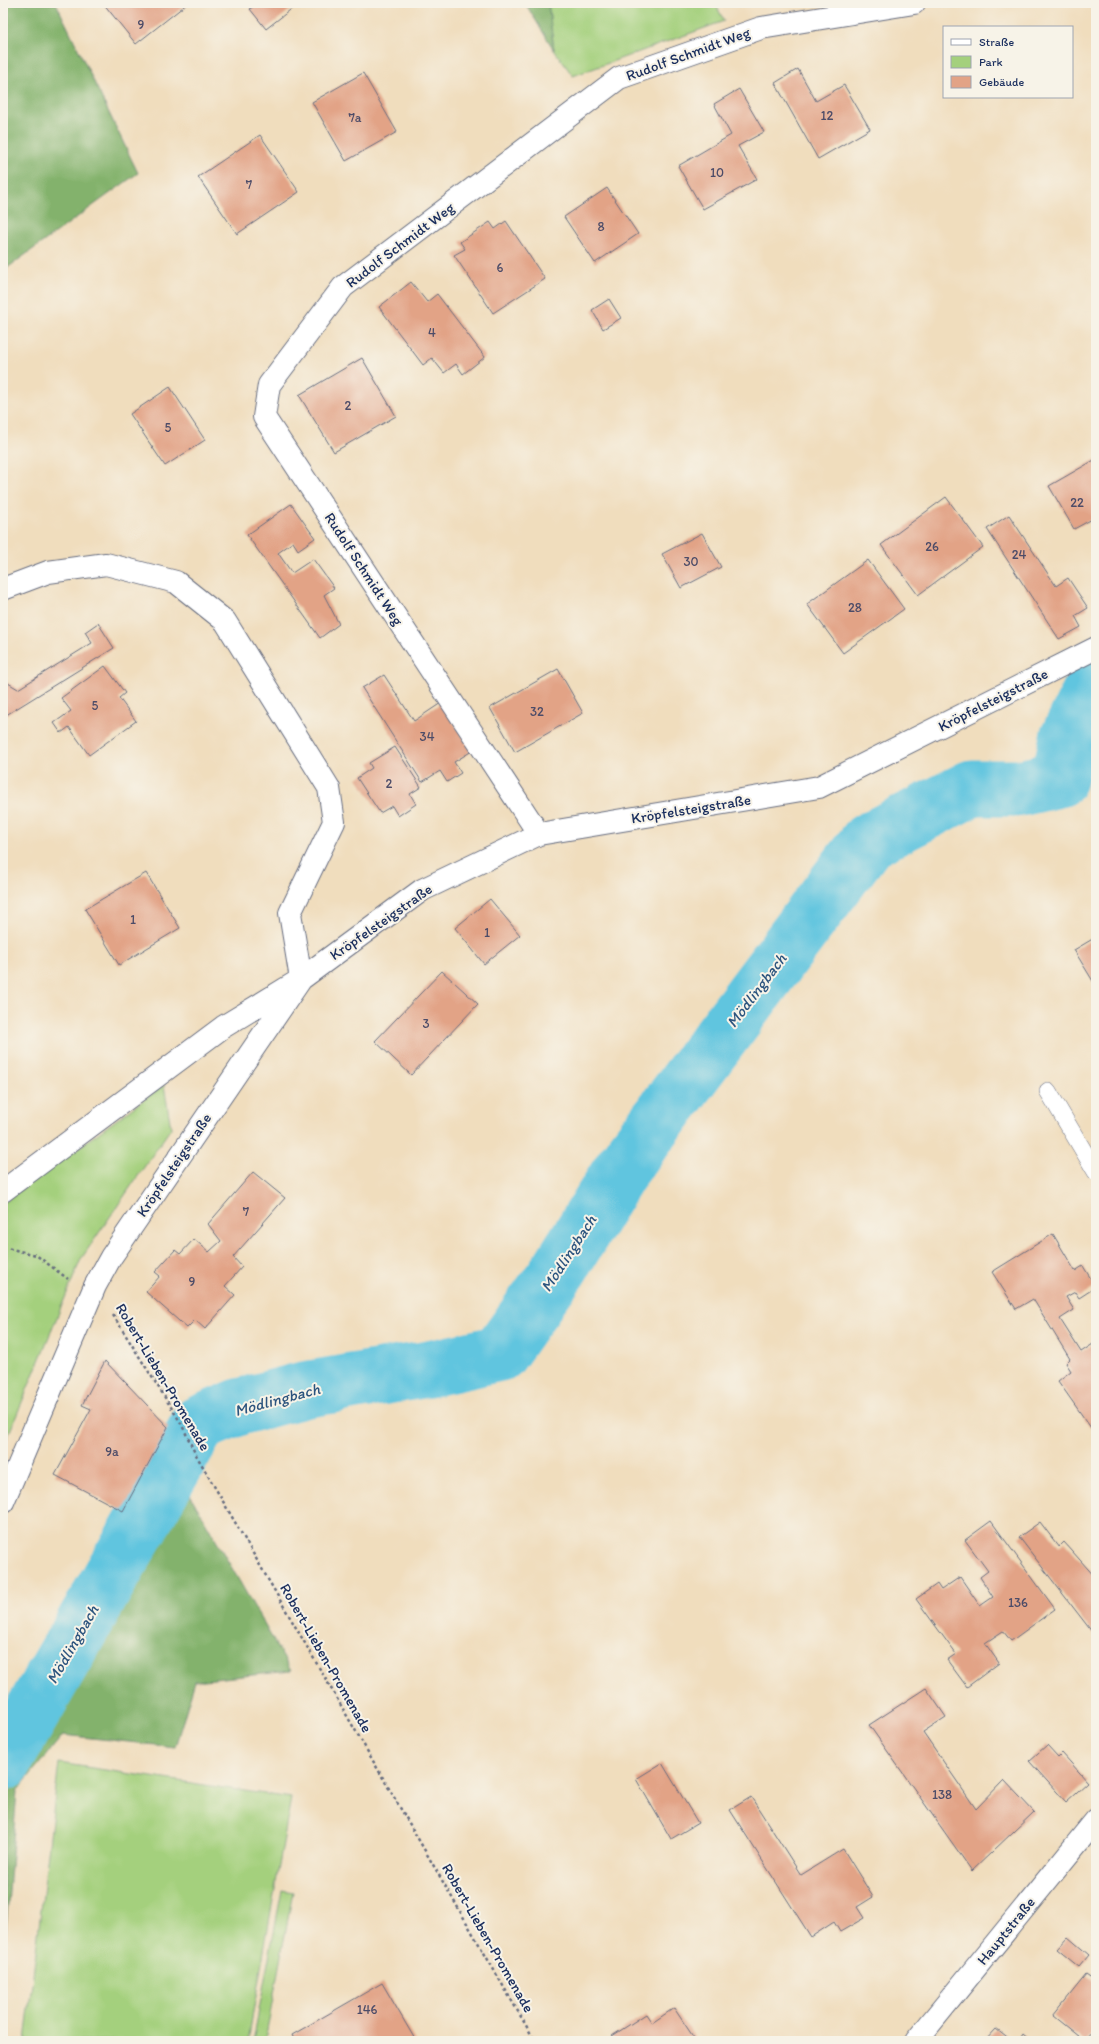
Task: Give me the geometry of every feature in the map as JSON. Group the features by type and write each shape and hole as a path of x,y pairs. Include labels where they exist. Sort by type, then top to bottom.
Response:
{"street":[{"name":"Rudolf Schmidt Weg","path":"539,834 264,417 269,385 343,287 620,78 761,28 843,9 914,3"},
{"path":"3,589 48,572 106,564 176,582 225,621 329,788 334,822 290,913 301,979 223,1027 3,1191"},
{"name":"Kröpfelsteigstraße","path":"3,1502 96,1286 111,1257 301,979 422,890 539,834 819,787 1096,648"},
{"name":"Hauptstraße","path":"916,2041 1096,1820"}],"lane":[{"path":"1048,1091 1096,1172"}],"path":[{"path":"3,1247 36,1254 73,1283"},
{"name":"Robert-Lieben-Promenade","path":"96,1286 181,1423 195,1453 535,2041"}],"green space":[{"path":"3,3 56,3 138,173 3,271"},
{"path":"525,3 548,3 554,50"},
{"path":"548,3 715,3 724,21 573,76 554,50"},
{"path":"164,1085 171,1128 81,1259 3,1448 3,1204"},
{"path":"186,1488 291,1671 195,1681 175,1747 63,1735 17,1791 3,1967 3,1711 50,1715"},
{"path":"59,1763 291,1798 248,2041 25,2041"},
{"path":"282,1890 293,1892 265,2041 253,2041"}],"building":[{"path":"103,3 188,3 136,44"},
{"path":"258,3 299,3 266,29 250,9"},
{"path":"798,69 816,101 844,85 870,129 818,159 775,83"},
{"path":"363,73 397,132 346,161 312,102"},
{"path":"739,89 764,132 738,146 757,179 703,209 678,166 731,135 714,104"},
{"path":"260,135 299,192 237,234 198,177"},
{"path":"607,188 638,234 595,263 564,217"},
{"path":"506,221 545,279 493,313 454,255 465,249 460,242 490,222 495,229"},
{"path":"411,282 427,302 437,294 485,357 463,374 456,364 444,373 432,358 423,365 379,307"},
{"path":"609,299 621,318 603,329 592,310"},
{"path":"362,358 396,416 334,452 299,395"},
{"path":"170,387 205,440 165,466 130,414"},
{"path":"1096,459 1096,517 1074,529 1049,486"},
{"path":"946,497 983,547 918,595 881,545"},
{"path":"291,504 315,538 298,550 293,542 278,553 292,573 313,559 334,588 324,595 339,624 320,638 247,535"},
{"path":"1009,515 1056,586 1068,578 1088,608 1075,616 1081,627 1059,639 987,529"},
{"path":"702,533 721,567 681,588 662,554"},
{"path":"868,560 904,609 843,653 807,604"},
{"path":"98,623 114,648 3,717 3,680 18,689 92,643 85,632"},
{"path":"105,666 125,693 119,698 136,721 89,755 69,727 61,733 54,723 71,711 61,698"},
{"path":"558,669 583,713 515,752 490,708"},
{"path":"384,675 414,721 441,703 472,751 454,762 461,773 447,782 440,771 422,782 362,688"},
{"path":"395,747 421,787 410,794 416,804 398,816 392,806 380,813 357,778 372,768 369,763"},
{"path":"146,873 180,928 119,965 85,909"},
{"path":"490,899 520,935 484,964 455,928"},
{"path":"1096,937 1096,986 1074,950"},
{"path":"442,971 478,1004 411,1075 375,1041"},
{"path":"253,1172 285,1198 233,1257 242,1267 225,1286 235,1295 205,1329 195,1320 187,1328 146,1292 160,1276 155,1272 175,1250 180,1254 194,1239 209,1252 221,1241 208,1224"},
{"path":"1053,1234 1075,1271 1083,1266 1096,1287 1079,1298 1075,1292 1066,1297 1074,1310 1060,1319 1081,1352 1096,1342 1096,1435 1058,1381 1071,1371 1066,1363 1070,1359 1033,1299 1016,1309 992,1272"},
{"path":"105,1361 168,1427 123,1511 55,1475 91,1409 82,1405"},
{"path":"991,1521 1055,1609 1011,1641 1003,1631 985,1643 999,1663 967,1687 947,1660 956,1654 916,1599 937,1584 941,1590 960,1577 980,1606 993,1597 980,1577 988,1571 965,1540"},
{"path":"1040,1522 1059,1547 1064,1542 1096,1578 1096,1637 1019,1537"},
{"path":"926,1688 946,1717 923,1732 976,1809 1004,1780 1034,1812 972,1871 869,1725"},
{"path":"1047,1745 1058,1757 1062,1753 1088,1782 1066,1802 1029,1761"},
{"path":"662,1763 698,1823 671,1839 636,1779"},
{"path":"751,1797 801,1875 843,1849 873,1897 857,1907 864,1918 840,1932 834,1922 811,1937 730,1810"},
{"path":"1068,1937 1089,1955 1079,1967 1057,1949"},
{"path":"1086,1975 1096,1982 1096,2028 1084,2041 1053,2016"},
{"path":"382,1983 416,2041 295,2041 292,2035"},
{"path":"674,2008 696,2041 616,2041 612,2036 646,2014 652,2023"},
{"path":"996,2029 1011,2041 985,2041"},
{"path":"1023,2035 1030,2041 1019,2041"}],"waterway":[{"name":"Mödlingbach","path":"3,1763 199,1424 239,1407 303,1390 429,1369 500,1353 560,1268 622,1168 868,841 972,788 1020,788 1059,779 1068,738 1096,680"}]}
